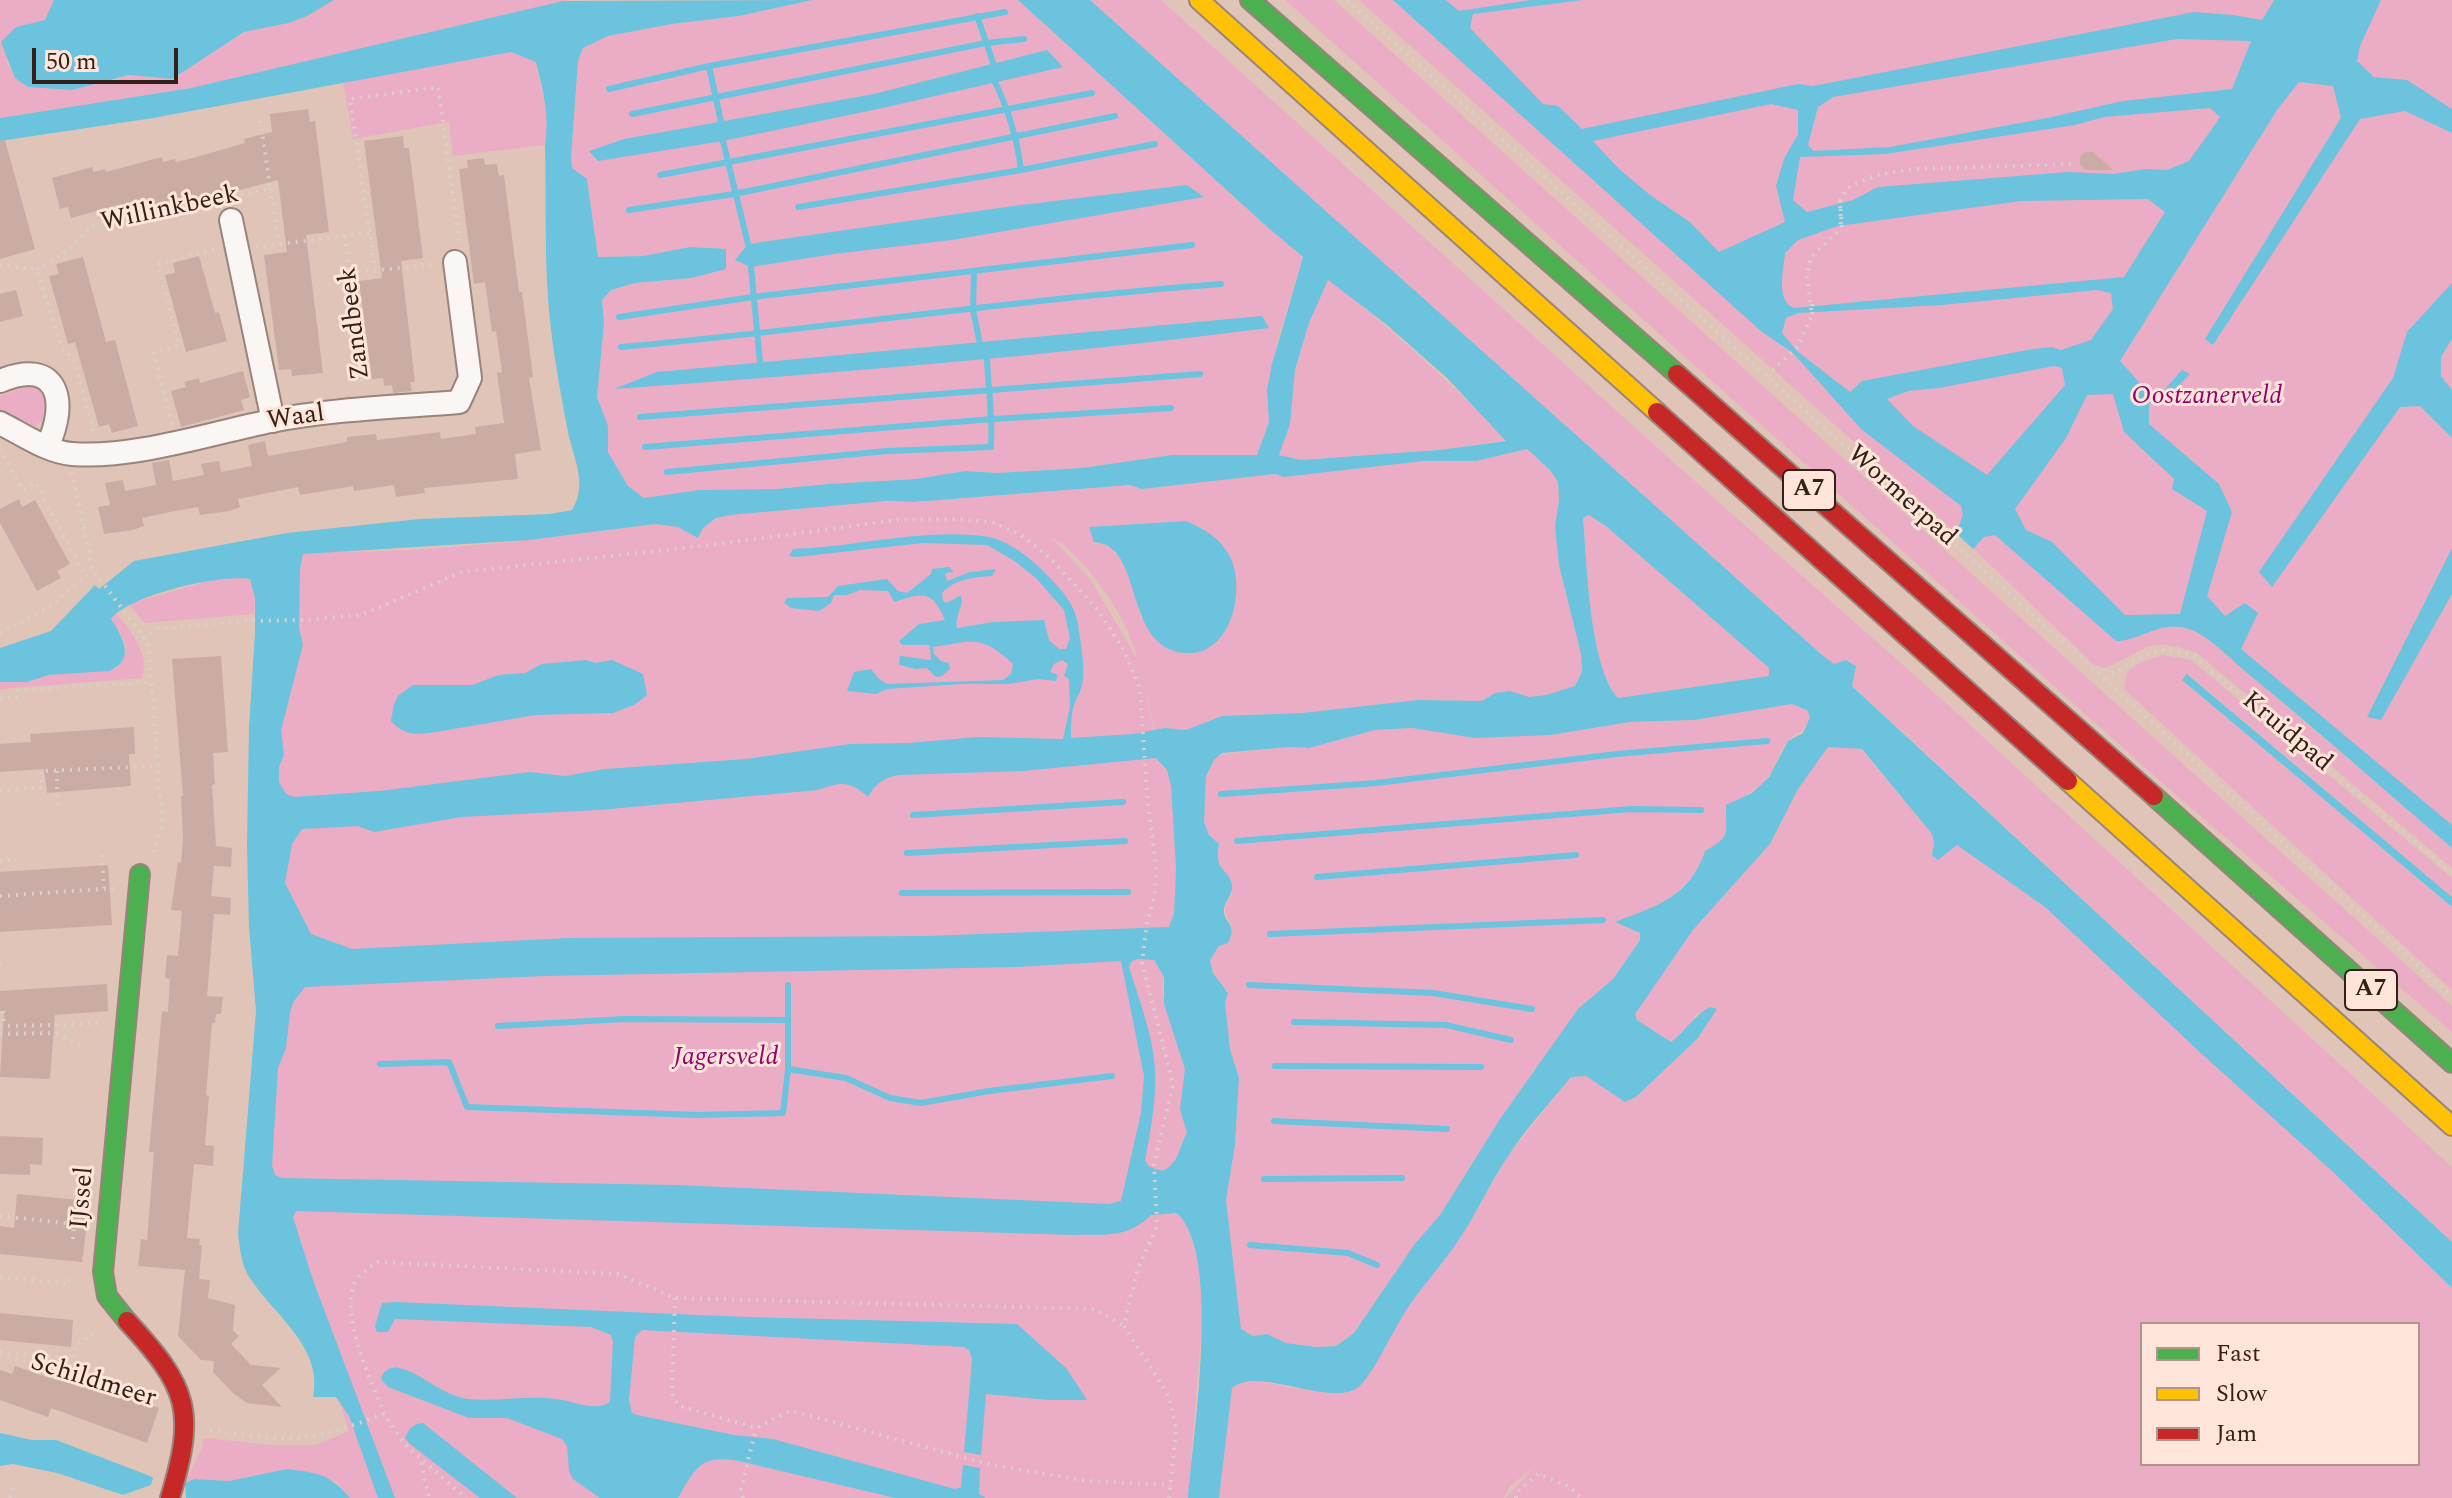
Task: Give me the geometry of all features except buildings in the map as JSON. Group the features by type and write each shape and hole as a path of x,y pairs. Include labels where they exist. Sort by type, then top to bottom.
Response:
{"main road":[{"name":"A7","path":"1199,0 2452,1126"},
{"name":"A7","path":"1250,0 1975,635 2452,1063"},
{"name":"IJssel","path":"139,881 103,1272 108,1297 177,1383 187,1419"},
{"path":"170,1498 181,1461 187,1419"}],"street":[{"name":"Willinkbeek","path":"231,220 273,421"},
{"name":"Waal","path":"0,423 68,454 100,454 177,442 273,421 459,402 470,378 459,262"},
{"path":"0,381 19,373 33,372 48,381 58,399 59,415 47,447"}],"path":[{"name":"Wormerpad","path":"1347,0 2106,680 2452,997"},
{"name":"Zandbeek","path":"375,271 350,99 438,87 459,262"},
{"name":"Willinkbeek","path":"260,116 279,244"},
{"path":"1767,376 1797,347 1812,315 1807,277 1811,257 1842,228 1840,201 1847,188 1876,175 1914,169 2075,164"},
{"name":"Willinkbeek","path":"37,270 69,250 91,226 187,202 200,204 270,188"},
{"path":"237,246 369,233"},
{"name":"Zandbeek","path":"345,236 366,410"},
{"name":"Willinkbeek","path":"177,442 154,353 179,346 158,264 237,246"},
{"path":"350,273 459,262"},
{"path":"0,265 37,270 62,348 74,359 100,454"},
{"path":"0,449 23,490 36,483 85,576"},
{"path":"68,454 93,570 144,638 150,665 162,823 154,852"},
{"path":"144,638 157,629 361,615 462,572 703,546 897,520 992,522 1021,535 1049,557 1098,610 1125,652 1140,689 1156,866 1155,894 1142,962 1173,1085 1154,1164 1157,1226 1137,1271 1124,1326"},
{"path":"0,633 50,606 93,570"},
{"name":"Kruidpad","path":"2106,680 2143,655 2163,649 2178,650 2195,657 2452,873"},
{"path":"0,699 18,697 18,690 150,682"},
{"path":"0,790 42,788 41,771 159,766"},
{"path":"57,770 57,809"},
{"path":"102,855 104,888"},
{"path":"0,861 12,860"},
{"path":"0,896 104,888 139,881"},
{"path":"3,1011 2,1026 127,1022"},
{"path":"57,1025 57,1033"},
{"path":"0,1034 57,1033 84,1047"},
{"path":"82,1189 82,1200"},
{"path":"0,1216 74,1224 80,1224 80,1219"},
{"path":"73,1239 74,1224"},
{"path":"466,1498 396,1434 384,1414 358,1345 351,1310 355,1283 365,1270 378,1262 618,1274 675,1301 1094,1309 1124,1326 1169,1396 1176,1431 1169,1498"},
{"path":"0,1277 69,1284 69,1279"},
{"path":"675,1301 674,1399 680,1406 756,1430 790,1411 992,1465 1088,1481 1170,1485"},
{"path":"68,1373 76,1345 98,1331"},
{"path":"0,1353 71,1359"},
{"name":"Schildmeer","path":"0,1353 68,1373 187,1419 255,1437 305,1437 384,1414"},
{"path":"743,1498 741,1490 756,1430"},
{"path":"421,1460 429,1498"},
{"path":"1516,1498 1516,1493 1538,1474 1570,1487 1581,1498"},
{"path":"10,1498 15,1482"}],"green space":[{"path":"0,0 54,0 46,20 16,27 7,63 15,78 28,87 115,80 129,75 172,79 244,32 289,23 334,0 569,0 191,88 0,118"},
{"path":"812,0 1018,0 1303,257 1280,332 1267,390 1269,422 1257,455 1172,455 1082,468 997,473 965,471 916,479 777,489 699,490 644,498 628,486 608,452 608,426 597,397 604,323 602,300 611,290 635,283 691,278 726,250 690,247 643,256 598,257 587,179 572,168 578,61 583,48 608,36 739,16"},
{"path":"1090,0 1161,0 1671,460 1946,703 2452,1167 2452,1242 1852,685 1853,674 1844,662 1834,664 1822,655"},
{"path":"1285,0 1334,0 2452,1006 2452,1032 2176,795"},
{"name":"Oostzanerveld","path":"1359,0 2452,0 2452,837 2254,678 2452,848 2452,868 2197,653 2180,647 2156,645 2104,668 2094,665 1973,548"},
{"path":"511,52 536,62 549,125 545,145 453,156 449,122 353,139 343,82"},
{"path":"1328,279 1420,356 1507,440 1439,450 1301,460 1279,455 1290,424 1295,370 1309,323"},
{"path":"32,385 47,393 48,416 35,426 0,410 0,396"},
{"name":"Jagersveld","path":"1527,449 1558,482 1555,526 1559,565 1581,654 1582,672 1575,686 1529,697 1510,691 1496,693 1482,701 1418,700 1302,713 1222,716 1186,730 1155,730 1143,683 1161,761 1171,786 1176,869 1174,914 1159,967 1164,977 1162,990 1185,1069 1181,1100 1187,1133 1180,1145 1180,1155 1171,1167 1165,1212 1177,1213 1187,1222 1201,1273 1203,1313 1188,1498 382,1498 373,1479 378,1498 350,1498 337,1482 287,1469 229,1481 194,1479 185,1483 203,1440 207,1438 269,1445 316,1445 349,1431 261,1168 268,780 299,552 388,551 478,545 845,503 914,502 1130,485 1142,489 1424,461 1476,461","holes":["1186,521 1203,528 1227,552 1141,618 1121,561 1105,545 1094,541 1090,527","1051,537 1078,559 1104,590 1125,626 1137,659 1091,580"]},
{"path":"1589,515 1607,527 1769,668 1769,676 1618,698 1608,683 1595,639 1583,517"},
{"path":"238,577 250,579 255,598 254,614 144,623 129,604 207,581"},
{"path":"116,613 141,651 142,678 0,691 0,682 26,682 48,675 115,669 126,650 111,620"},
{"path":"2162,655 2191,660 2452,878 2452,897 2188,674 2182,680 2452,907 2452,990 2124,689 2127,672 2141,662"},
{"path":"1792,704 1808,710 1810,717 1805,727 1785,744 1765,780 1725,813 1729,823 1721,842 1705,851 1699,866 1681,889 1658,905 1616,923 1641,933 1640,940 1613,979 1578,1010 1500,1119 1440,1215 1414,1245 1354,1333 1336,1346 1317,1347 1286,1343 1267,1334 1253,1336 1241,1329 1226,1200 1235,1145 1239,1078 1230,1049 1225,1002 1228,992 1213,973 1210,960 1233,927 1225,908 1232,892 1231,881 1219,861 1219,844 1209,835 1204,822 1206,776 1214,760 1222,754 1309,748 1375,730 1412,728 1551,735 1630,722 1694,720"},
{"path":"1828,746 1861,749 1932,834 1932,855 1937,859 1957,844 2045,907 2333,1172 2452,1288 2452,1498 1506,1498 1534,1467 1509,1487 1504,1498 1219,1498 1231,1389 1248,1382 1313,1388 1373,1368 1409,1305 1463,1234 1508,1156 1571,1076 1586,1076 1626,1102 1636,1097 1698,1038 1716,1009 1696,1014 1686,1031 1670,1042 1637,1020 1634,1014 1693,930 1770,844 1798,789"}],"water":[{"path":"54,0 334,0 289,23 244,32 172,79 129,75 72,90 28,87 15,78 1,42 16,27 45,20"},
{"path":"812,0 739,16 608,36 583,48 578,61 572,168 587,179 598,257 643,256 690,247 726,249 726,269 691,278 635,283 611,290 602,300 604,323 597,397 608,426 608,452 628,486 644,498 699,490 777,489 916,479 965,471 997,473 1082,468 1172,455 1257,455 1269,422 1267,390 1272,364 1303,257 1018,0 1090,0 1822,655 1834,664 1846,660 1856,666 1852,686 2452,1242 2452,1288 2333,1172 2045,907 1957,845 1938,860 1932,855 1932,834 1862,749 1828,747 1798,789 1770,844 1693,930 1635,1014 1637,1020 1671,1042 1704,1011 1710,1007 1717,1009 1698,1038 1636,1097 1625,1102 1586,1076 1571,1077 1514,1147 1458,1242 1409,1306 1370,1374 1357,1388 1344,1393 1329,1393 1259,1381 1244,1382 1232,1388 1219,1498 1188,1498 1199,1392 1202,1305 1191,1235 1177,1213 1151,1215 1133,1228 1116,1234 1074,1235 296,1211 293,1217 313,1280 395,1498 378,1498 349,1416 336,1397 313,1397 311,1362 293,1331 248,1275 239,1245 256,1011 249,927 247,845 255,632 255,598 250,579 218,580 176,588 121,610 111,619 123,640 125,654 122,661 109,671 48,675 27,682 0,682 0,648 51,631 95,585 99,589 134,561 287,533 420,519 550,514 572,510 577,500 579,480 569,438 550,318 546,247 546,114 536,62 511,52 153,118 0,141 0,118 191,88 563,1","holes":["1328,280 1387,325 1447,378 1506,441 1439,450 1301,460 1279,455 1290,424 1295,370 1309,323","1527,449 1550,470 1558,482 1555,526 1559,565 1581,654 1582,672 1575,686 1529,697 1510,691 1495,693 1482,701 1418,700 1302,713 1222,716 1186,730 1165,728 1133,734 1071,738 1072,715 1083,678 1076,617 1071,604 1043,571 998,539 942,534 793,549 789,556 923,543 987,545 1036,578 1064,610 1070,638 1066,649 1059,649 1049,640 1044,620 993,622 957,628 961,595 947,603 943,601 942,593 959,582 992,576 996,569 970,572 947,581 945,573 954,572 949,567 932,569 931,574 907,593 898,591 887,579 838,586 828,597 787,598 784,603 791,608 819,611 831,603 834,595 847,595 860,590 888,591 894,602 926,596 936,603 945,620 919,624 899,641 902,645 930,645 931,660 900,656 899,665 927,668 936,677 942,676 950,669 949,663 941,661 934,654 933,647 967,642 993,648 1013,664 1011,674 1003,680 887,684 871,669 854,672 847,691 876,694 887,689 1009,684 1038,679 1056,681 1058,675 1050,672 1054,664 1062,660 1068,664 1064,676 1069,679 1070,707 1063,739 977,737 850,744 746,759 605,769 565,776 530,772 379,791 294,797 286,794 279,782 279,767 284,755 281,730 303,645 299,628 303,554 529,540 656,524 678,527 698,538 703,528 716,518 730,515 1130,485 1142,489 1424,461 1476,461","1589,515 1607,527 1769,668 1769,676 1618,698 1608,683 1601,663 1588,586 1583,518","1792,704 1807,710 1810,717 1803,733 1788,741 1769,777 1752,793 1726,805 1724,837 1705,851 1699,867 1681,889 1658,905 1615,922 1640,933 1640,940 1613,979 1578,1009 1500,1119 1440,1215 1414,1245 1354,1333 1336,1346 1317,1347 1286,1343 1267,1334 1253,1336 1241,1329 1226,1200 1235,1145 1239,1078 1230,1049 1225,1002 1228,993 1213,973 1210,960 1219,946 1228,943 1232,931 1224,913 1232,884 1218,860 1219,844 1209,835 1204,822 1206,776 1214,760 1222,753 1309,748 1375,730 1412,728 1475,738 1551,735 1630,722 1694,720","1156,758 1167,770 1171,786 1176,869 1174,914 1169,927 927,936 568,938 352,949 311,934 285,883 292,844 302,829 358,826 374,832 461,817 599,810 818,790 839,784 850,785 868,797 880,782 899,775 1023,771","1137,959 1154,960 1164,977 1164,1004 1185,1069 1180,1109 1187,1133 1175,1159 1162,1171 1150,1167 1145,1161 1154,1103 1154,1056 1129,967","1121,961 1144,1076 1141,1113 1121,1201 1109,1204 677,1185 282,1178 275,1175 272,1166 278,1068 286,1048 290,1012 305,987 544,976 1017,967"]},
{"path":"1393,0 1446,0 1459,11 1531,0 1583,0 1473,14 1470,28 1543,104 1558,106 1582,129 1798,84 1813,86 2194,12 2262,20 2274,0 2381,0 2360,46 2357,61 2374,77 2407,80 2452,109 2452,133 2405,111 2360,119 2213,345 2205,339 2341,118 2333,86 2299,82 2277,110 2120,361 2149,393 2164,390 2182,370 2190,374 2173,391 2149,404 2149,424 2219,484 2232,512 2207,596 2225,616 2245,603 2258,613 2241,649 2452,825 2452,848 2198,633 2172,626 2116,641 1995,535 1984,537 1973,549 1956,533 1963,515 1961,506 1861,429 1793,353 1762,332","holes":["2177,39 2251,41 2232,89 2123,101 1890,147 1814,151 1808,145 1818,107 1833,97","1771,104 1798,110 1798,134 1784,159 1776,186 1785,222 1719,252 1690,222 1650,195 1618,168 1593,141","2210,108 2220,117 2189,161 2167,170 2145,169 2114,174 2068,172 1878,187 1853,200 1807,212 1793,200 1800,157 1885,154 2075,125 2104,117","2148,199 2165,212 2124,277 1794,308 1784,299 1782,276 1785,253 1798,240 1838,226 2021,201","2097,290 2111,293 2113,309 2091,340 2061,350 2051,347 2033,349 1862,381 1850,392 1797,351 1782,333 1786,318 1798,313 1942,305","2054,366 2062,368 2065,385 1987,475 1913,426 1887,399 1908,391","2113,394 2124,432 2174,479 2172,489 2207,511 2180,614 2125,615 2052,542 2026,530 2015,509 2066,438 2087,395"]},
{"path":"1047,50 1063,67 723,141 598,161 589,151 624,139 874,94"},
{"path":"1187,185 1204,197 952,240 751,267 735,260 748,244"},
{"path":"2452,283 2452,339 2441,357 2441,376 2452,390 2452,438 2420,406 2400,407 2272,587 2259,572 2393,378 2407,332"},
{"path":"1262,316 1269,328 1024,355 614,389 657,372"},
{"path":"1186,521 1210,534 1225,549 1234,569 1236,585 1231,618 1224,633 1214,644 1200,652 1184,653 1164,647 1151,634 1121,560 1110,547 1094,542 1089,527"},
{"path":"2452,548 2452,594 2381,720 2367,717"},
{"path":"586,660 596,663 612,660 643,674 647,695 634,705 613,713 536,715 430,733 408,733 391,721 398,696 413,685 473,685 498,675 525,673 542,664"},
{"path":"2187,674 2452,897 2452,907 2182,680"},
{"path":"382,1303 747,1317 1017,1324 1066,1368 1087,1400 986,1394 981,1455 964,1452 972,1359 969,1350 964,1347 642,1330 635,1337 629,1400 632,1413 734,1435 773,1439 955,1489 961,1487 963,1465 980,1468 979,1494 986,1498 895,1498 739,1461 716,1459 695,1471 678,1498 600,1498 573,1479 569,1471 567,1446 562,1439 507,1418 469,1418 388,1387 381,1379 387,1370 396,1368 407,1370 468,1399 539,1398 586,1406 605,1405 610,1402 611,1335 591,1327 395,1319 388,1332 377,1332 375,1326"},
{"path":"423,1423 517,1498 480,1498 410,1444 405,1438 408,1432"},
{"path":"0,1433 32,1440 56,1440 150,1476 153,1478 151,1485 123,1495 57,1473 13,1464 0,1466"},
{"path":"287,1469 323,1476 350,1498 186,1498 185,1483 194,1479 229,1481"}],"waterway":[{"path":"609,89 709,66 1005,12"},
{"path":"977,16 994,65"},
{"path":"632,114 986,43 1024,39"},
{"path":"709,66 721,122"},
{"path":"995,82 1012,124 1021,170"},
{"path":"660,175 1092,93"},
{"path":"629,210 734,194 1115,116"},
{"path":"723,141 748,244"},
{"path":"798,207 1155,144"},
{"path":"619,317 753,297 1192,245"},
{"path":"751,267 760,363"},
{"path":"974,271 973,310 980,344"},
{"path":"621,347 1221,284"},
{"path":"667,472 887,451 991,447 987,358"},
{"path":"640,417 1200,374"},
{"path":"645,447 1171,408"},
{"path":"1221,794 1376,783 1617,754 1767,741"},
{"path":"913,815 1123,802"},
{"path":"1237,841 1631,809 1701,810"},
{"path":"907,853 1125,841"},
{"path":"1317,877 1576,855"},
{"path":"902,893 1128,892"},
{"path":"1270,934 1603,920"},
{"path":"380,1064 449,1062 467,1107 698,1115 783,1113 788,1069 788,985"},
{"path":"1249,985 1433,993 1532,1009"},
{"path":"498,1026 625,1019 788,1020"},
{"path":"1294,1022 1446,1025 1511,1040"},
{"path":"1275,1066 1481,1067"},
{"path":"788,1069 846,1078 890,1098 921,1103 1112,1076"},
{"path":"1274,1121 1447,1129"},
{"path":"1264,1179 1402,1178"},
{"path":"1250,1245 1348,1253 1377,1265"}],"traffic: fast":[{"path":"1250,0 1677,374"},
{"path":"2154,796 2452,1063"},
{"path":"127,1321 107,1296 103,1272 140,874"}],"traffic: slow":[{"path":"1199,0 1657,412"},
{"path":"2068,781 2452,1126"}],"traffic: jam":[{"path":"1677,374 2154,796"},
{"path":"1657,412 2068,781"},
{"path":"127,1321 164,1365 182,1402 183,1443 170,1498"}]}
